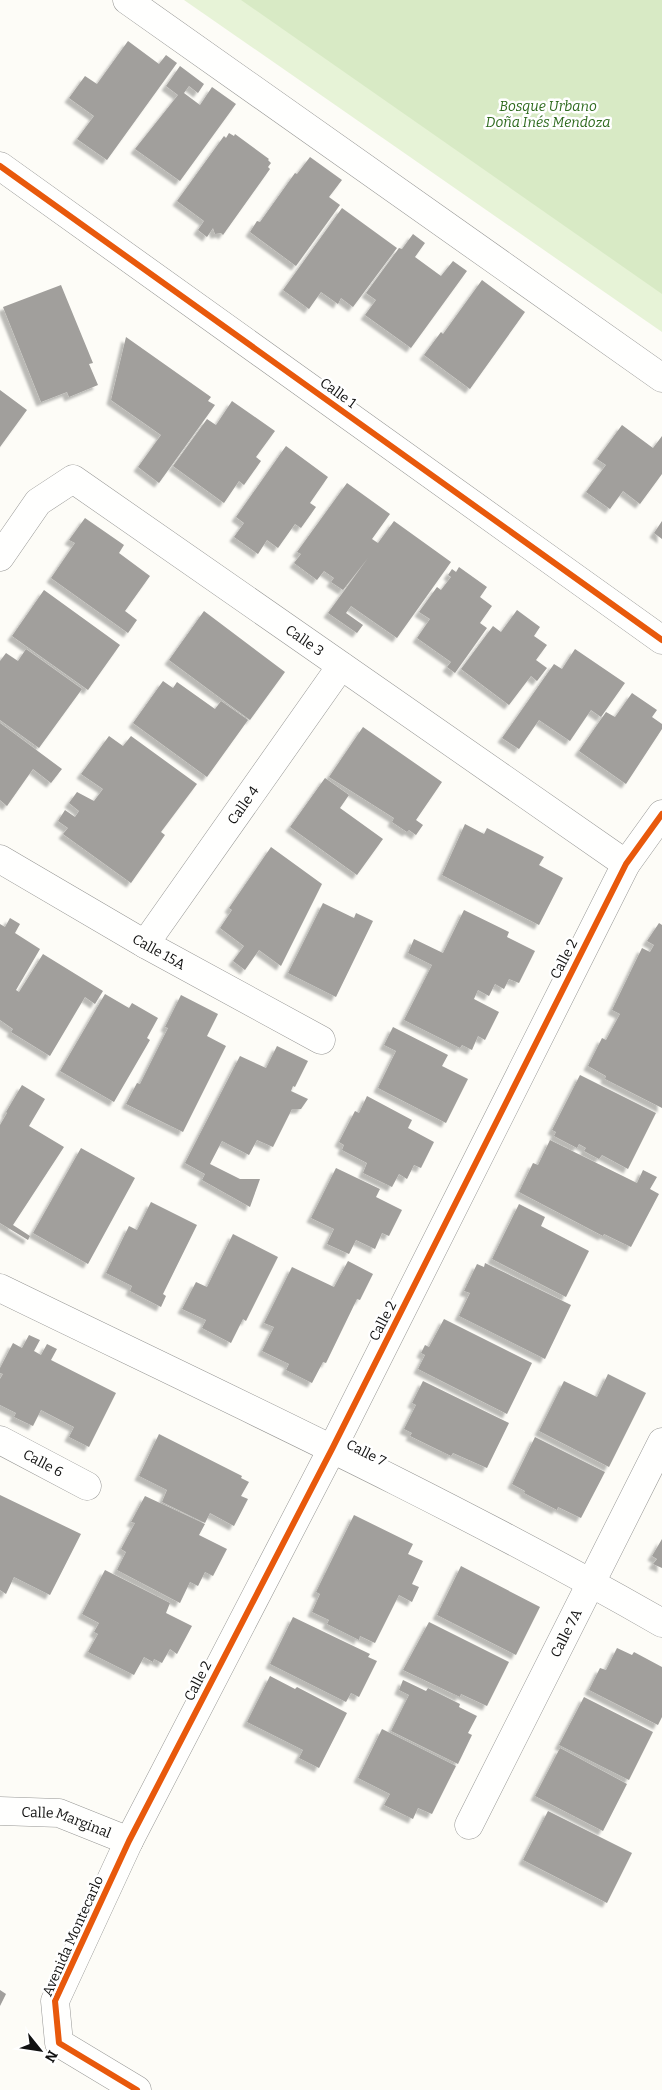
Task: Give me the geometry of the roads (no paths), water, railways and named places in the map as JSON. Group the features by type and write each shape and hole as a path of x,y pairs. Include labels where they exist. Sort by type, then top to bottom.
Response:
{"street":[{"path":"127,0 662,378"},
{"name":"Calle 1","path":"0,166 662,640"},
{"name":"Calle 3","path":"0,557 38,502 73,479 626,864"},
{"name":"Calle 4","path":"144,944 342,666"},
{"name":"Calle 2","path":"129,1841 332,1449 626,864 662,814"},
{"name":"Calle 15A","path":"0,860 144,944 321,1040"},
{"name":"Calle 7","path":"0,1288 332,1449 591,1582 662,1623"},
{"name":"Calle 6","path":"0,1440 87,1486"},
{"name":"Calle 7A","path":"469,1825 662,1442"},
{"name":"Calle Marginal","path":"0,1811 59,1813 129,1841"},
{"name":"Avenida Montecarlo","path":"129,1841 55,2001 59,2043 137,2090"}],"park label":[{"name":"Bosque Urbano Doña Inés Mendoza","path":"548,114"}]}
